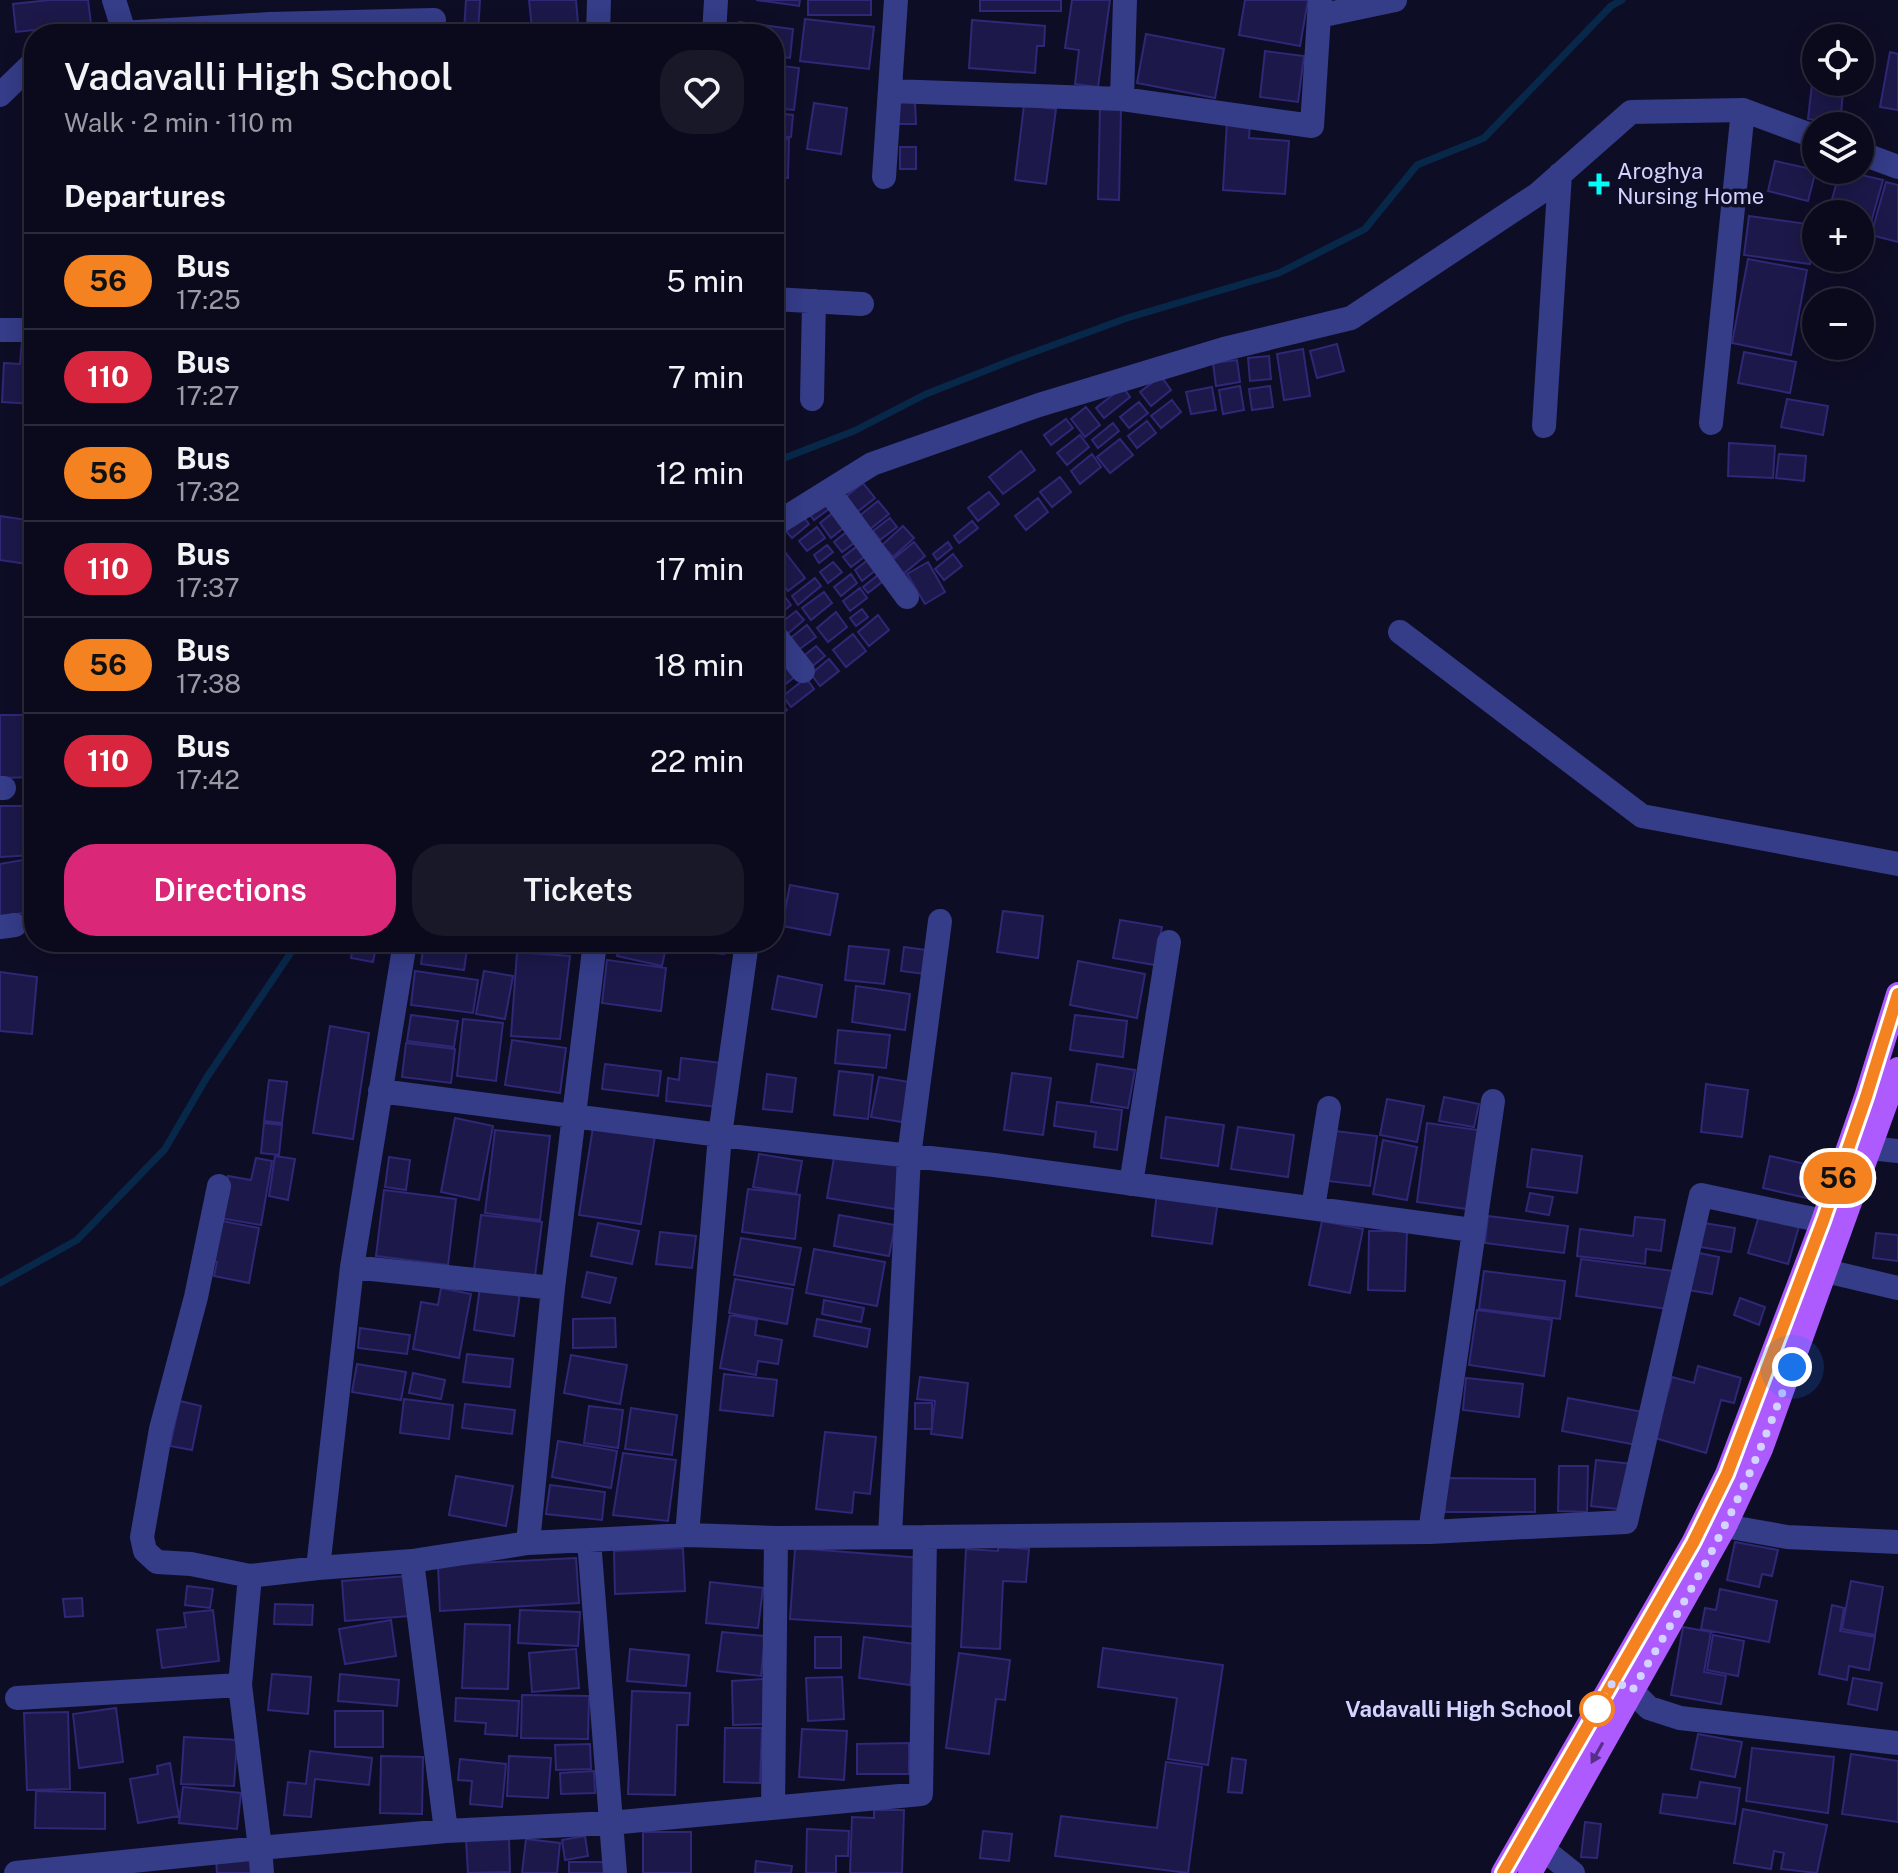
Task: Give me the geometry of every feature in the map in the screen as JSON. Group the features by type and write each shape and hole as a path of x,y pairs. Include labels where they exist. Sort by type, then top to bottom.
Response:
{"main road":[{"path":"1530,1873 1727,1474 1823,1221 1898,994"},
{"path":"1503,1873 1529,1827 1725,1526 1761,1449 1898,1069"}],"street":[{"path":"114,0 114,24"},
{"path":"598,24 599,0"},
{"path":"715,24 716,0"},
{"path":"884,177 896,0"},
{"path":"1122,99 1125,0"},
{"path":"891,91 1122,99 1312,126 1320,8 1395,0"},
{"path":"214,24 270,19 434,18"},
{"path":"0,95 24,72"},
{"path":"1711,423 1743,110"},
{"path":"784,519 872,464 1039,405 1224,349 1351,318 1538,194 1631,112 1743,110 1802,132"},
{"path":"1874,158 1898,167"},
{"path":"1544,426 1560,174"},
{"path":"784,300 862,304"},
{"path":"812,399 814,301"},
{"path":"0,330 24,330"},
{"path":"829,491 907,597"},
{"path":"1400,632 1642,816 1898,864"},
{"path":"784,647 803,671"},
{"path":"890,1536 909,1156 940,921"},
{"path":"1131,1184 1169,942"},
{"path":"318,1568 352,1267 403,952"},
{"path":"528,1543 553,1288 594,952"},
{"path":"687,1535 720,1135 746,952"},
{"path":"380,1091 1131,1184 1472,1230"},
{"path":"1430,1532 1493,1101"},
{"path":"1313,1208 1329,1108"},
{"path":"1870,1148 1898,1151"},
{"path":"219,1186 189,1325 161,1429 142,1537 145,1551 157,1562 191,1564 250,1576 412,1561 528,1543 687,1535 776,1538 1430,1532 1626,1522 1701,1195 1823,1221"},
{"path":"352,1267 553,1288"},
{"path":"1826,1271 1898,1288"},
{"path":"1725,1526 1787,1537 1898,1542"},
{"path":"16,1873 446,1831 610,1823 921,1794 925,1537"},
{"path":"773,1808 776,1538"},
{"path":"589,1540 615,1873"},
{"path":"412,1561 446,1831"},
{"path":"250,1576 240,1685 262,1873"},
{"path":"17,1698 240,1685"},
{"path":"1623,1686 1649,1708 1680,1718 1898,1743"},
{"path":"1529,1827 1543,1849 1573,1873"}],"building":[{"path":"88,0 91,24 24,24 24,31 16,32 13,4"},
{"path":"466,0 480,0 478,24 464,24"},
{"path":"529,0 576,0 578,24 532,24"},
{"path":"756,0 800,0 799,6"},
{"path":"808,0 871,0 871,15 808,15"},
{"path":"980,0 1061,0 1061,11 980,11"},
{"path":"1072,0 1110,0 1098,87 1075,84 1079,50 1065,48"},
{"path":"1245,0 1308,0 1300,46 1239,35"},
{"path":"805,19 874,27 869,69 800,61"},
{"path":"972,20 1045,26 1044,46 1037,46 1035,73 969,68"},
{"path":"784,28 793,29 790,58 784,57"},
{"path":"1146,34 1224,49 1215,98 1137,83"},
{"path":"1265,51 1304,56 1298,102 1260,97"},
{"path":"1890,52 1898,54 1898,110 1880,107"},
{"path":"784,66 799,68 794,110 784,109"},
{"path":"1811,96 1843,96 1841,112 1809,112"},
{"path":"897,101 915,101 916,124 897,124"},
{"path":"814,103 847,108 841,154 807,149"},
{"path":"1024,105 1056,109 1046,184 1015,180"},
{"path":"1100,108 1121,108 1119,200 1098,199"},
{"path":"784,114 793,115 791,137 784,137"},
{"path":"1227,121 1250,123 1249,138 1289,141 1285,194 1223,190"},
{"path":"784,139 789,139 788,178 784,178"},
{"path":"900,147 916,147 916,169 900,169"},
{"path":"1775,161 1802,167 1802,184 1812,184 1808,200 1768,191"},
{"path":"1874,178 1883,180 1874,212 1874,200 1832,200 1836,184 1874,184"},
{"path":"1886,182 1898,185 1898,242 1874,236 1874,224"},
{"path":"1749,216 1802,223 1802,263 1744,255"},
{"path":"1748,259 1807,272 1791,355 1732,343"},
{"path":"24,341 24,403 2,402 4,363 20,364"},
{"path":"1337,344 1344,371 1317,378 1310,351"},
{"path":"1303,349 1310,396 1284,400 1277,354"},
{"path":"1744,352 1796,362 1790,393 1738,383"},
{"path":"1269,356 1271,379 1250,381 1248,358"},
{"path":"1237,360 1240,382 1216,386 1213,363"},
{"path":"1161,376 1171,390 1151,406 1140,392"},
{"path":"1240,386 1244,410 1223,414 1219,390"},
{"path":"1270,386 1273,407 1252,410 1249,389"},
{"path":"1123,387 1130,397 1104,418 1096,408"},
{"path":"1212,387 1216,410 1191,414 1186,392"},
{"path":"1787,399 1828,406 1823,435 1781,427"},
{"path":"1172,400 1181,412 1161,428 1151,416"},
{"path":"1139,402 1148,413 1129,428 1120,417"},
{"path":"1086,407 1100,425 1085,437 1071,419"},
{"path":"1066,419 1073,428 1051,445 1044,435"},
{"path":"1147,421 1156,433 1137,448 1128,436"},
{"path":"1113,423 1119,431 1098,448 1092,440"},
{"path":"1080,435 1089,447 1067,465 1057,453"},
{"path":"1120,439 1133,455 1110,473 1097,457"},
{"path":"1729,443 1775,446 1773,478 1728,476"},
{"path":"1021,451 1035,470 1003,494 989,477"},
{"path":"1092,454 1101,467 1080,484 1071,471"},
{"path":"1779,454 1806,456 1804,481 1776,478"},
{"path":"1060,477 1071,492 1052,507 1040,492"},
{"path":"863,483 875,498 856,513 844,498"},
{"path":"989,492 999,504 978,521 968,508"},
{"path":"1038,498 1048,512 1026,530 1015,516"},
{"path":"822,499 829,509 814,520 807,511"},
{"path":"878,501 889,514 869,530 858,517"},
{"path":"835,511 847,525 831,538 820,523"},
{"path":"0,516 24,520 24,564 0,560"},
{"path":"803,516 809,524 792,538 785,530"},
{"path":"890,518 897,527 880,540 873,531"},
{"path":"972,521 978,528 959,543 954,536"},
{"path":"903,526 914,538 893,557 882,545"},
{"path":"817,527 825,538 807,551 799,541"},
{"path":"850,529 858,540 842,552 834,542"},
{"path":"914,542 925,556 902,575 891,561"},
{"path":"948,542 952,548 937,560 933,554"},
{"path":"860,544 868,554 851,567 843,557"},
{"path":"827,545 833,552 819,563 814,555"},
{"path":"784,553 805,578 788,591 784,586"},
{"path":"953,554 962,566 944,580 935,569"},
{"path":"869,559 877,569 862,581 855,570"},
{"path":"833,562 842,572 828,583 820,572"},
{"path":"928,562 945,592 925,604 907,574"},
{"path":"851,574 857,583 841,596 834,587"},
{"path":"878,575 883,581 868,593 863,587"},
{"path":"815,578 821,586 798,605 792,596"},
{"path":"860,588 867,598 850,611 843,601"},
{"path":"824,592 832,603 811,620 802,608"},
{"path":"784,595 791,605 784,611"},
{"path":"862,609 868,617 856,626 850,618"},
{"path":"796,611 804,620 785,636 784,620"},
{"path":"836,612 847,627 828,642 817,628"},
{"path":"878,615 889,630 869,646 858,632"},
{"path":"807,625 816,637 797,651 788,640"},
{"path":"853,634 866,651 846,667 833,650"},
{"path":"816,646 825,656 809,669 801,658"},
{"path":"829,659 839,671 820,686 811,674"},
{"path":"791,660 801,672 784,685 784,665"},
{"path":"806,678 814,689 791,707 784,695"},
{"path":"0,715 24,715 24,777 0,778"},
{"path":"0,806 24,806 24,856 0,857"},
{"path":"24,860 24,913 0,917 0,864"},
{"path":"790,885 838,894 830,935 784,926"},
{"path":"1003,911 1043,916 1038,958 997,952"},
{"path":"1120,920 1162,927 1155,965 1113,958"},
{"path":"849,946 889,950 884,984 845,980"},
{"path":"904,947 927,950 924,974 901,971"},
{"path":"352,952 375,952 373,962 351,958"},
{"path":"423,952 467,952 464,970 421,964"},
{"path":"517,952 570,956 560,1039 511,1036"},
{"path":"618,952 665,952 662,966 617,956"},
{"path":"607,960 666,968 661,1011 602,1003"},
{"path":"1078,961 1145,974 1137,1018 1070,1005"},
{"path":"415,971 478,980 473,1013 411,1005"},
{"path":"484,971 513,976 505,1019 476,1014"},
{"path":"0,972 37,977 32,1034 0,1031"},
{"path":"778,976 822,985 816,1017 772,1009"},
{"path":"856,986 910,994 905,1030 852,1022"},
{"path":"411,1015 458,1021 454,1047 407,1041"},
{"path":"1075,1015 1127,1021 1123,1057 1070,1050"},
{"path":"463,1019 503,1023 496,1081 457,1076"},
{"path":"330,1026 369,1033 353,1139 313,1133"},
{"path":"838,1030 890,1035 886,1068 835,1063"},
{"path":"512,1040 566,1048 560,1093 505,1085"},
{"path":"406,1043 455,1049 451,1083 402,1077"},
{"path":"681,1058 722,1063 717,1107 666,1101 668,1078 679,1080"},
{"path":"605,1064 661,1071 658,1096 602,1089"},
{"path":"1097,1064 1135,1070 1128,1108 1091,1102"},
{"path":"839,1071 873,1075 868,1119 834,1115"},
{"path":"1012,1073 1051,1078 1043,1135 1004,1130"},
{"path":"767,1074 796,1078 792,1112 763,1109"},
{"path":"879,1077 909,1082 902,1122 871,1117"},
{"path":"269,1080 287,1082 282,1123 264,1121"},
{"path":"1706,1084 1748,1090 1742,1137 1701,1132"},
{"path":"1444,1097 1479,1104 1474,1127 1439,1121"},
{"path":"1387,1099 1424,1106 1417,1142 1380,1135"},
{"path":"1057,1102 1122,1110 1117,1150 1094,1147 1096,1132 1054,1126"},
{"path":"1166,1117 1224,1125 1218,1166 1161,1158"},
{"path":"455,1118 493,1126 479,1200 441,1192"},
{"path":"594,1121 655,1136 641,1224 579,1215"},
{"path":"264,1123 282,1125 279,1155 261,1153"},
{"path":"1427,1123 1478,1130 1467,1209 1417,1202"},
{"path":"1238,1127 1294,1135 1288,1177 1231,1169"},
{"path":"495,1130 550,1136 540,1220 485,1213"},
{"path":"1335,1131 1377,1136 1370,1186 1328,1181"},
{"path":"1383,1140 1417,1147 1407,1200 1373,1194"},
{"path":"1532,1149 1582,1156 1577,1193 1527,1187"},
{"path":"835,1152 902,1162 895,1209 827,1198"},
{"path":"759,1154 802,1161 796,1194 753,1187"},
{"path":"275,1156 295,1159 288,1200 269,1196"},
{"path":"1770,1156 1818,1167 1811,1199 1763,1188"},
{"path":"389,1157 410,1160 406,1190 385,1187"},
{"path":"256,1158 272,1161 261,1225 220,1218 228,1176 251,1180"},
{"path":"748,1189 800,1195 795,1239 742,1232"},
{"path":"384,1190 456,1199 448,1265 376,1256"},
{"path":"1157,1192 1218,1200 1212,1244 1152,1236"},
{"path":"1530,1193 1553,1197 1549,1215 1526,1211"},
{"path":"1760,1212 1800,1223 1788,1264 1748,1253"},
{"path":"481,1215 542,1222 535,1276 474,1269"},
{"path":"839,1215 895,1225 889,1256 834,1246"},
{"path":"1488,1216 1568,1226 1564,1253 1485,1243"},
{"path":"1635,1217 1665,1220 1661,1251 1646,1249 1645,1264 1577,1256 1580,1229 1633,1236"},
{"path":"222,1221 259,1228 249,1283 214,1276 217,1262 209,1260"},
{"path":"1322,1221 1363,1229 1350,1293 1309,1285"},
{"path":"598,1223 639,1231 632,1264 591,1256"},
{"path":"1704,1223 1735,1228 1731,1252 1700,1247"},
{"path":"1369,1231 1407,1231 1405,1291 1368,1290"},
{"path":"660,1232 696,1236 692,1268 656,1264"},
{"path":"1876,1233 1898,1235 1898,1261 1873,1258"},
{"path":"741,1238 801,1248 794,1285 734,1275"},
{"path":"814,1249 885,1262 877,1306 806,1293"},
{"path":"1694,1252 1719,1257 1712,1294 1688,1290"},
{"path":"1581,1259 1674,1271 1668,1309 1576,1296"},
{"path":"1484,1271 1565,1281 1560,1319 1479,1309"},
{"path":"587,1272 616,1278 610,1303 582,1297"},
{"path":"735,1279 793,1289 787,1324 729,1313"},
{"path":"480,1287 520,1293 514,1336 474,1330"},
{"path":"441,1288 471,1294 459,1358 413,1349 421,1302 438,1305"},
{"path":"1740,1298 1765,1307 1759,1325 1734,1315"},
{"path":"824,1300 864,1308 861,1322 822,1314"},
{"path":"1477,1310 1552,1320 1544,1376 1469,1365"},
{"path":"730,1315 757,1320 755,1335 782,1340 778,1364 758,1361 756,1375 720,1368"},
{"path":"615,1318 616,1347 573,1348 573,1319"},
{"path":"817,1319 870,1329 867,1347 814,1336"},
{"path":"360,1328 410,1335 407,1354 358,1348"},
{"path":"467,1354 513,1359 510,1387 463,1382"},
{"path":"571,1355 627,1365 620,1404 564,1393"},
{"path":"357,1364 406,1372 401,1400 352,1392"},
{"path":"1698,1366 1741,1378 1734,1403 1721,1400 1706,1453 1655,1438 1672,1377 1694,1383"},
{"path":"413,1373 445,1380 441,1399 409,1393"},
{"path":"724,1374 777,1380 773,1416 720,1410"},
{"path":"920,1377 968,1383 962,1438 931,1434 935,1401 917,1399"},
{"path":"1466,1378 1523,1384 1519,1417 1463,1410"},
{"path":"1568,1398 1643,1412 1637,1445 1562,1431"},
{"path":"404,1399 453,1405 449,1439 400,1433"},
{"path":"180,1401 201,1406 192,1450 170,1446"},
{"path":"915,1403 932,1403 932,1429 915,1429"},
{"path":"465,1404 515,1410 512,1434 462,1428"},
{"path":"589,1406 623,1410 618,1448 584,1443"},
{"path":"631,1408 677,1415 672,1455 625,1449"},
{"path":"825,1432 876,1437 870,1494 854,1492 852,1513 816,1509"},
{"path":"558,1441 617,1451 611,1488 552,1477"},
{"path":"623,1453 676,1460 668,1521 613,1515"},
{"path":"1596,1460 1632,1464 1627,1510 1591,1506"},
{"path":"1559,1466 1588,1466 1587,1512 1558,1511"},
{"path":"456,1476 513,1486 506,1526 449,1515"},
{"path":"1445,1478 1535,1479 1535,1512 1445,1512"},
{"path":"550,1485 605,1492 602,1520 546,1514"},
{"path":"1735,1542 1778,1550 1772,1576 1762,1574 1759,1587 1727,1580"},
{"path":"998,1547 1029,1549 1026,1582 1003,1581 1000,1649 961,1647 966,1549 998,1551"},
{"path":"683,1548 685,1591 615,1594 614,1551"},
{"path":"795,1548 922,1558 917,1627 790,1619"},
{"path":"576,1558 579,1603 440,1611 438,1565"},
{"path":"406,1576 409,1616 345,1621 342,1581"},
{"path":"1851,1581 1883,1587 1875,1635 1842,1629"},
{"path":"710,1582 763,1588 758,1628 706,1623"},
{"path":"187,1586 213,1589 210,1608 185,1605"},
{"path":"1720,1589 1777,1601 1769,1642 1701,1629 1705,1608 1716,1610"},
{"path":"82,1598 83,1616 65,1617 63,1599"},
{"path":"275,1604 313,1605 312,1625 274,1624"},
{"path":"1832,1605 1844,1608 1840,1631 1875,1637 1869,1670 1849,1666 1847,1680 1819,1674"},
{"path":"213,1610 219,1661 162,1668 157,1630 186,1627 184,1613"},
{"path":"520,1610 580,1612 578,1646 518,1643"},
{"path":"391,1620 396,1656 345,1664 339,1629"},
{"path":"465,1624 510,1625 508,1689 462,1688"},
{"path":"1683,1627 1711,1632 1704,1672 1726,1676 1721,1704 1671,1695"},
{"path":"722,1632 765,1636 761,1676 717,1671"},
{"path":"1713,1635 1744,1641 1738,1676 1707,1670"},
{"path":"815,1637 841,1637 841,1668 815,1668"},
{"path":"864,1637 915,1644 910,1685 859,1678"},
{"path":"1103,1648 1223,1665 1208,1765 1168,1759 1177,1698 1098,1687"},
{"path":"576,1649 579,1688 532,1692 529,1653"},
{"path":"630,1649 689,1655 686,1686 627,1681"},
{"path":"959,1653 1010,1660 1005,1700 996,1699 989,1754 946,1748"},
{"path":"272,1674 311,1677 308,1714 268,1710"},
{"path":"340,1674 399,1680 397,1706 338,1701"},
{"path":"842,1677 844,1719 808,1721 806,1678"},
{"path":"1853,1678 1882,1683 1877,1710 1848,1704"},
{"path":"764,1679 765,1724 733,1725 732,1681"},
{"path":"632,1691 690,1693 688,1725 677,1725 675,1795 628,1794"},
{"path":"522,1695 589,1696 588,1739 521,1738"},
{"path":"456,1698 519,1701 517,1736 485,1734 486,1723 455,1721"},
{"path":"116,1708 123,1762 79,1768 73,1714"},
{"path":"335,1711 383,1711 383,1747 335,1747"},
{"path":"68,1712 70,1789 27,1790 24,1713"},
{"path":"725,1728 762,1728 760,1783 724,1782"},
{"path":"802,1729 847,1731 844,1780 799,1777"},
{"path":"1698,1734 1742,1742 1735,1777 1691,1769"},
{"path":"184,1737 237,1740 234,1786 181,1784"},
{"path":"909,1743 909,1774 857,1774 857,1744"},
{"path":"590,1744 591,1769 556,1770 555,1745"},
{"path":"1752,1748 1834,1757 1828,1813 1746,1801"},
{"path":"310,1751 372,1758 369,1785 315,1779 311,1817 284,1815 288,1782 306,1784"},
{"path":"1851,1754 1898,1761 1898,1822 1842,1814"},
{"path":"381,1756 423,1757 422,1814 380,1813"},
{"path":"509,1756 551,1758 548,1798 507,1796"},
{"path":"1232,1758 1246,1760 1242,1793 1228,1792"},
{"path":"460,1759 506,1764 502,1807 470,1804 472,1781 458,1780"},
{"path":"1166,1762 1202,1767 1188,1873 1055,1856 1061,1816 1157,1828"},
{"path":"170,1763 179,1816 138,1823 130,1779 158,1774 157,1766"},
{"path":"594,1771 595,1793 561,1794 560,1773"},
{"path":"1700,1782 1740,1788 1735,1824 1660,1813 1663,1794 1697,1798"},
{"path":"183,1787 241,1793 237,1829 179,1823"},
{"path":"36,1791 105,1793 105,1829 35,1828"},
{"path":"1743,1809 1827,1825 1817,1873 1781,1869 1784,1853 1774,1851 1771,1869 1734,1863"},
{"path":"874,1810 904,1810 902,1873 850,1873 852,1817 874,1818"},
{"path":"1585,1822 1601,1824 1597,1858 1581,1857"},
{"path":"807,1829 849,1831 848,1856 836,1856 836,1873 806,1873"},
{"path":"983,1831 1012,1834 1009,1861 980,1858"},
{"path":"643,1832 691,1832 691,1873 643,1873"},
{"path":"585,1836 588,1856 565,1860 562,1840"},
{"path":"509,1837 510,1872 468,1873 466,1839"},
{"path":"526,1839 560,1843 557,1873 522,1873"},
{"path":"255,1858 256,1873 217,1873 216,1859"},
{"path":"756,1861 792,1866 791,1873 755,1873"},
{"path":"569,1862 605,1862 605,1873 569,1873"}],"waterway":[{"path":"784,458 854,431 926,394 1015,359 1127,318 1279,273 1365,229 1417,165 1484,138 1611,6 1622,0"},
{"path":"0,1283 77,1240 165,1149 207,1077 291,952"}],"bus line":[{"name":"56","path":"1503,1873 1693,1543 1727,1474 1823,1221 1898,994"}],"place":[{"name":"Aroghya Nursing Home","path":"1599,184"},
{"name":"Vadavalli High School","path":"1597,1709"}],"route":[{"path":"1597,1709 1614,1680 1632,1691 1659,1645 1725,1526 1761,1449 1792,1367"}]}
